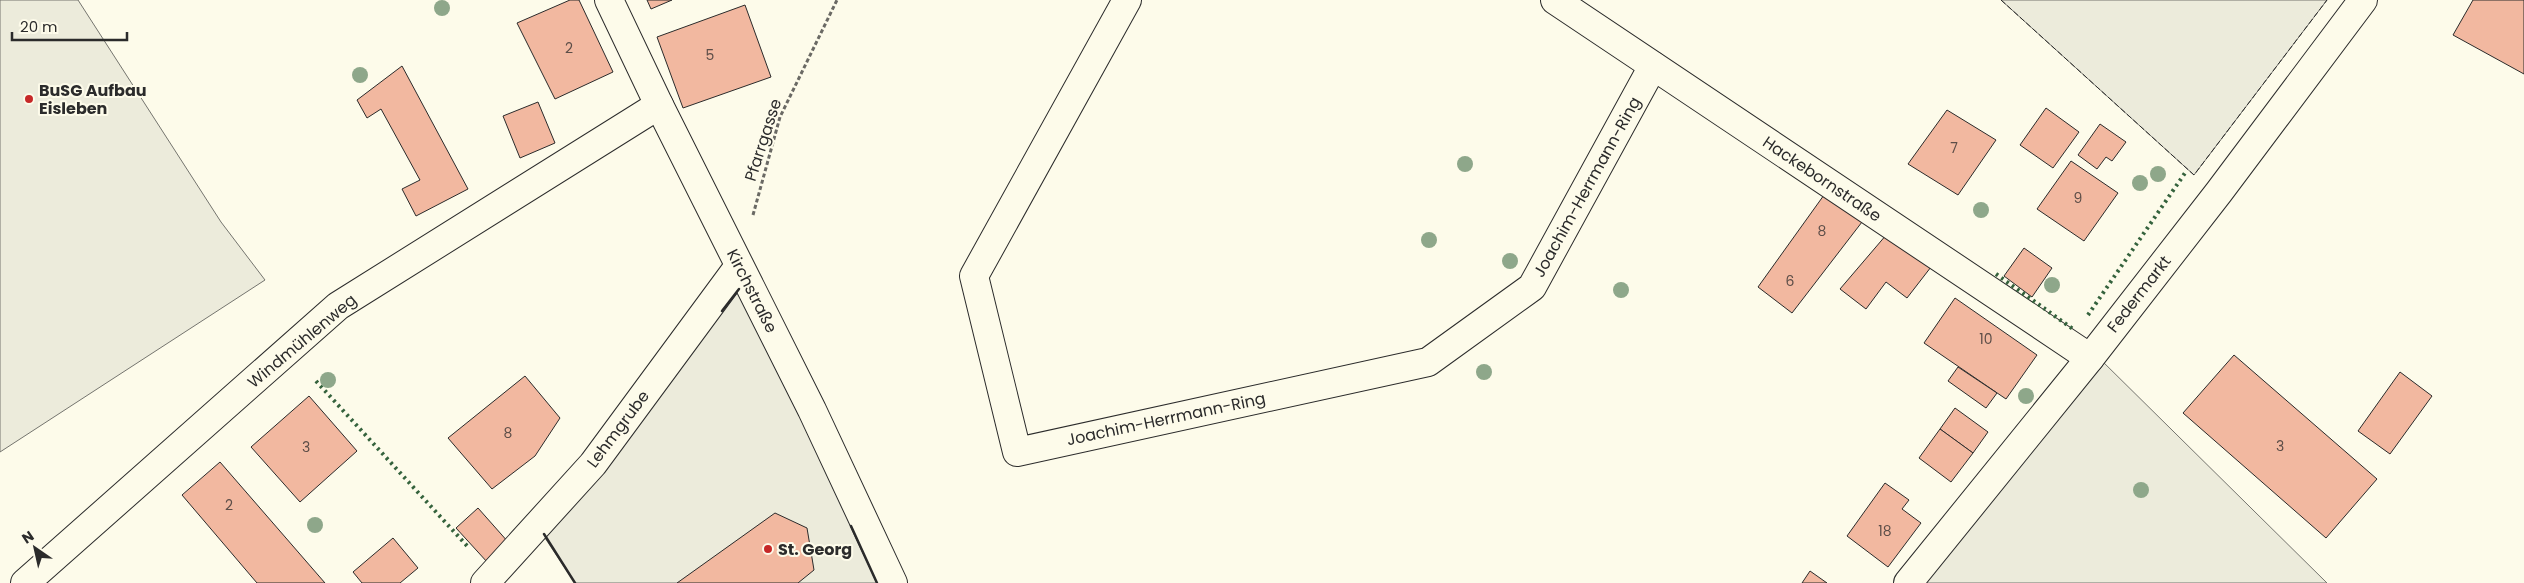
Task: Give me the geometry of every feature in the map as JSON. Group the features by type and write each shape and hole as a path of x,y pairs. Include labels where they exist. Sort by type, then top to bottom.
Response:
{"street":[{"name":"Kirchstraße","path":"609,0 659,105 812,410 893,583"},
{"name":"Joachim-Herrmann-Ring","path":"1127,0 974,276 1017,452 1428,362 1532,287 1653,66"},
{"name":"Hackebornstraße","path":"1555,0 2090,358"},
{"name":"Federmarkt","path":"1908,583 2090,358 2219,192 2362,0"},
{"name":"Windmühlenweg","path":"25,583 338,306 659,105"},
{"name":"Lehmgrube","path":"485,583 593,464 739,266"}],"path":[{"name":"Pfarrgasse","path":"739,266 780,117 836,0"}],"shaded area":[{"path":"0,0 78,0 221,222 265,280 0,452"},
{"path":"2001,0 2327,0 2194,175"},
{"path":"741,286 800,410 877,583 575,583 543,535"},
{"path":"2097,356 2327,583 1926,583"}],"building":[{"path":"570,0 579,0 613,72 555,99 517,23"},
{"path":"647,0 672,0 651,9"},
{"path":"2473,0 2524,0 2524,74 2453,35"},
{"path":"745,5 771,77 683,108 657,37"},
{"path":"402,66 468,189 416,216 402,189 420,180 381,109 367,118 357,100"},
{"path":"538,102 555,143 520,158 503,116"},
{"path":"2046,108 2079,132 2053,168 2020,145"},
{"path":"1947,110 1996,140 1958,195 1908,164"},
{"path":"2100,124 2126,142 2112,161 2106,157 2097,169 2078,155"},
{"path":"2071,161 2118,193 2084,241 2037,209"},
{"path":"1824,195 1862,222 1792,313 1758,287"},
{"path":"1887,234 1931,267 1907,298 1886,282 1866,309 1840,289"},
{"path":"2024,248 2052,268 2032,297 2004,276"},
{"path":"1955,298 2037,355 2006,399 1924,343"},
{"path":"2234,355 2377,479 2326,538 2183,413"},
{"path":"1958,367 1997,393 1986,408 1948,381"},
{"path":"2400,372 2432,396 2390,454 2358,431"},
{"path":"525,376 560,418 535,456 492,489 448,438"},
{"path":"309,396 357,451 300,502 251,447"},
{"path":"1955,408 1988,432 1973,453 1940,429"},
{"path":"1940,429 1973,453 1951,482 1919,458"},
{"path":"220,462 325,583 257,583 182,495"},
{"path":"1885,483 1909,500 1902,509 1921,523 1888,567 1847,536"},
{"path":"478,508 509,543 488,563 456,528"},
{"name":"St. Georg","path":"775,513 807,528 814,570 798,583 677,583"},
{"path":"393,538 418,568 400,583 362,583 353,572"},
{"path":"1810,571 1827,583 1802,583"}],"hedge":[{"path":"2088,315 2185,173"},
{"path":"1996,274 2073,329"},
{"path":"316,381 469,548"}],"fence":[{"path":"2001,0 2194,175 2327,0"}],"wall":[{"path":"722,311 739,289"},
{"path":"851,526 877,583"},
{"path":"544,534 575,583"}],"place":[{"name":"BuSG Aufbau Eisleben","path":"29,99"},
{"name":"St. Georg","path":"768,549"}]}
